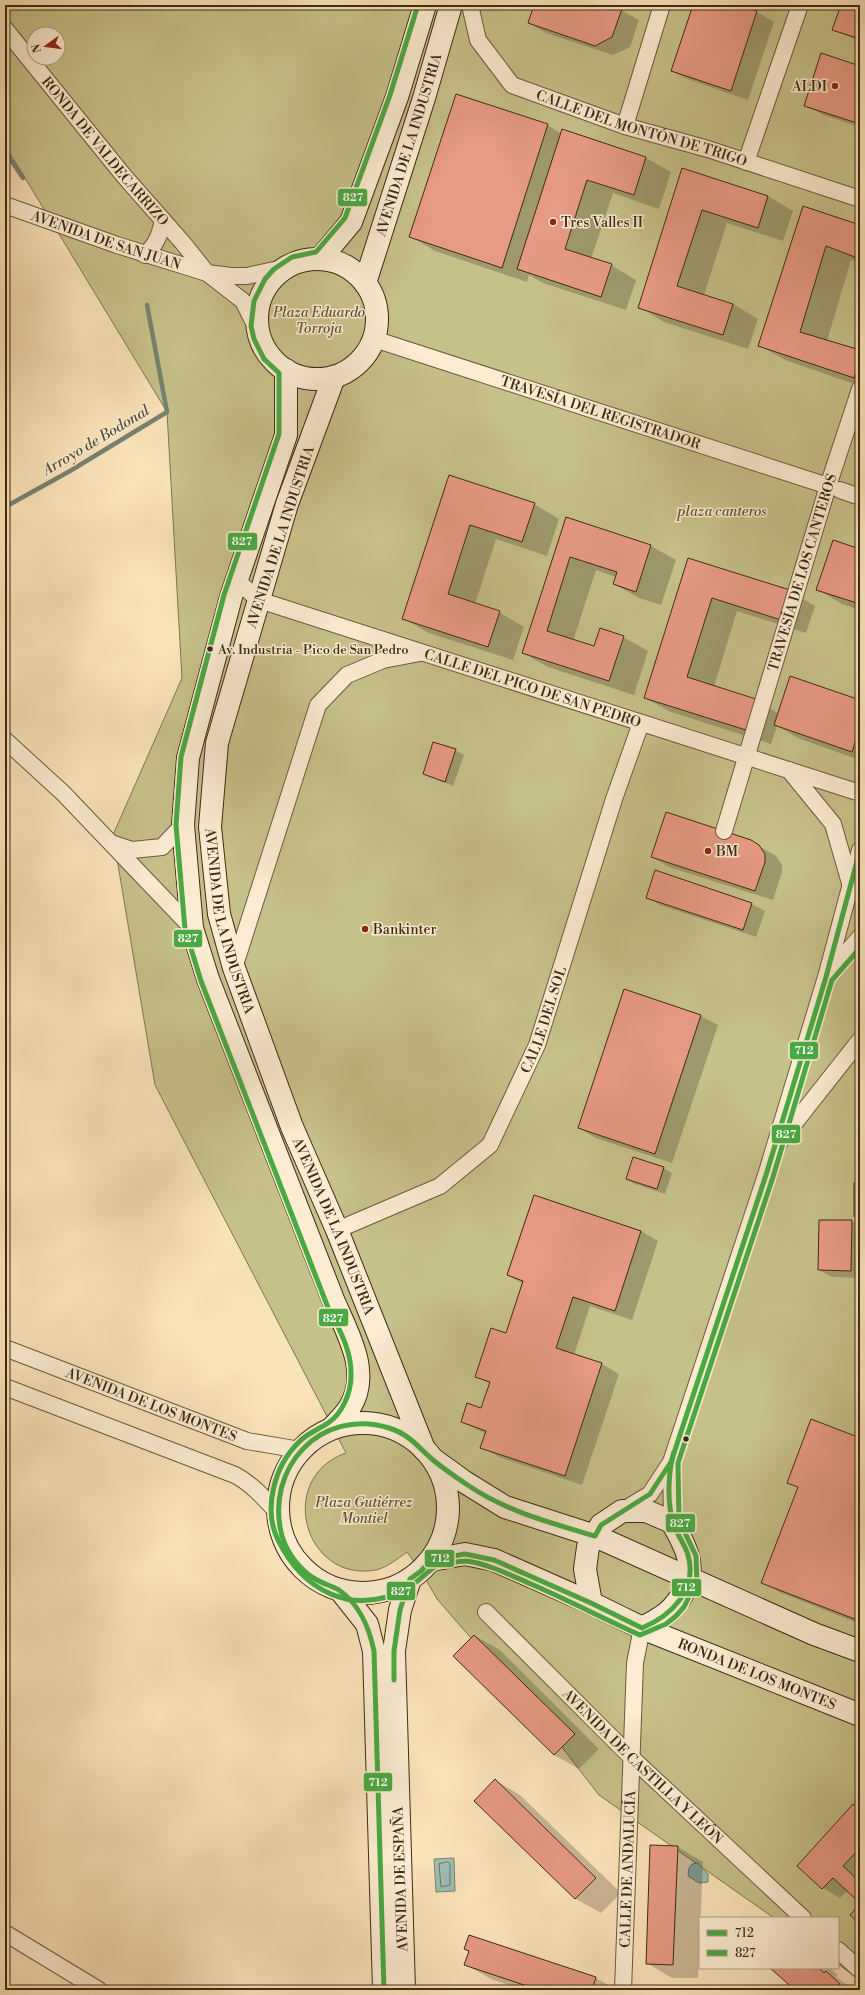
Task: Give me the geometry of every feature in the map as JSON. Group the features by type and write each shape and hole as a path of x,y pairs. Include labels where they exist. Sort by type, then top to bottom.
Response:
{"street":[{"name":"AVENIDA DE LA INDUSTRIA","path":"320,259 352,222 397,97 425,5"},
{"name":"AVENIDA DE LA INDUSTRIA","path":"365,283 424,98 451,5"},
{"name":"CALLE DEL MONTÓN DE TRIGO","path":"470,5 478,40 512,85 625,126 746,162 860,199"},
{"path":"625,126 662,5"},
{"path":"746,162 800,5"},
{"name":"RONDA DE VALDECARRIZO","path":"5,29 124,176 207,273 243,301 259,333"},
{"name":"AVENIDA DE SAN JUAN","path":"12,208 145,255 207,273"},
{"path":"145,255 154,247 160,234 163,220"},
{"path":"207,273 247,276 288,267 304,261 320,259 337,263 352,271 365,283 372,296 376,310 377,325 374,339 368,352 358,363 347,371 334,377 317,379 301,377 286,370 274,360 264,348 259,333 258,314 262,295 273,279 288,267"},
{"name":"TRAVESÍA DEL REGISTRADOR","path":"374,339 860,497"},
{"name":"AVENIDA DE LA INDUSTRIA","path":"286,370 286,435 222,624 188,758 182,825 192,928 208,979 334,1302 357,1354 358,1387 350,1407 332,1428"},
{"name":"AVENIDA DE LA INDUSTRIA","path":"334,377 287,504 217,743 210,827 219,914 234,968 292,1127 337,1230 428,1454"},
{"name":"TRAVESÍA DE LOS CANTEROS","path":"724,831 834,488 860,389"},
{"name":"CALLE DEL PICO DE SAN PEDRO","path":"236,580 259,600 860,793"},
{"path":"234,968 318,705 346,675 383,660 421,652"},
{"name":"CALLE DEL SOL","path":"337,1230 440,1186 490,1145 537,1045 614,799 641,723"},
{"path":"5,740 63,793 192,928"},
{"path":"789,770 833,824 850,884"},
{"path":"110,842 132,850 162,847 182,825"},
{"path":"591,1603 585,1570 588,1547 601,1526 650,1494 671,1462 772,1152 826,977 860,850"},
{"path":"826,977 860,937"},
{"path":"772,1152 860,1040"},
{"name":"AVENIDA DE LOS MONTES","path":"5,1348 247,1441 300,1450"},
{"path":"5,1387 235,1475 252,1488 278,1513"},
{"path":"428,1454 444,1484 447,1498 447,1520 441,1541 431,1560 421,1571 410,1579 382,1591 364,1594 340,1590 316,1580 296,1562 283,1539 278,1513 280,1490 287,1469 300,1450 315,1437 332,1428 356,1423 381,1425 404,1434 462,1481 506,1507 595,1536 814,1634 860,1651"},
{"path":"642,1628 662,1618 671,1611 678,1603 690,1579 689,1558 672,1522 671,1462"},
{"path":"622,1511 646,1511 672,1522"},
{"name":"RONDA DE LOS MONTES","path":"431,1560 465,1554 494,1560 591,1603 642,1628 860,1715"},
{"name":"AVENIDA DE ESPAÑA","path":"404,1990 394,1650 400,1610 410,1579"},
{"name":"AVENIDA DE ESPAÑA","path":"340,1590 367,1624 374,1651 384,1990"},
{"name":"AVENIDA DE CASTILLA Y LEÓN","path":"486,1612 632,1759 802,1917"},
{"name":"CALLE DE ANDALUCÍA","path":"623,1990 635,1663 642,1628"},
{"path":"5,1933 99,1990"},
{"path":"839,1951 860,1970"}],"green space":[{"path":"5,5 860,5 860,1980 839,1965 839,1917 773,1917 599,1795 526,1701 437,1599 421,1571 407,1552 380,1569 351,1570 331,1561 316,1545 307,1525 305,1504 311,1483 324,1465 346,1453 155,1085 113,835 182,678 167,412 5,145"}],"water":[{"path":"454,1858 455,1891 436,1892 434,1859"},
{"path":"698,1863 708,1874 708,1882 699,1883 688,1876 689,1868 692,1864"}],"building":[{"path":"534,5 610,5 622,9 612,37 595,46 528,23"},
{"path":"693,5 738,5 757,11 731,91 671,71"},
{"path":"841,5 860,5 860,39 832,30"},
{"name":"ALDI","path":"821,53 860,66 860,124 804,106"},
{"path":"456,94 548,124 502,268 409,237"},
{"name":"Tres Valles II","path":"562,129 646,157 634,195 587,180 565,249 612,264 601,297 517,269"},
{"path":"682,168 768,196 758,228 702,210 677,286 733,304 723,335 638,308"},
{"path":"803,206 860,225 860,259 826,246 800,332 860,350 860,359 854,378 758,346"},
{"path":"449,475 535,503 522,542 470,525 448,594 500,611 488,647 402,619"},
{"path":"566,517 651,545 636,592 613,584 617,572 570,557 547,631 594,646 600,628 624,636 609,681 522,653"},
{"path":"833,540 860,549 860,604 816,590"},
{"path":"688,558 790,590 781,620 712,598 687,677 756,699 746,730 644,698"},
{"path":"790,676 860,700 860,727 852,752 774,725"},
{"path":"433,742 456,749 445,782 423,774"},
{"name":"BM","path":"666,812 751,840 759,845 765,854 765,862 755,891 651,857"},
{"path":"655,870 752,903 743,930 646,898"},
{"path":"624,989 701,1015 655,1154 578,1128"},
{"path":"633,1157 664,1167 657,1189 626,1179"},
{"path":"854,1183 860,1183 860,1216 854,1216"},
{"path":"534,1195 641,1231 615,1311 573,1297 556,1348 602,1363 565,1476 480,1448 486,1431 461,1422 467,1403 481,1408 490,1382 475,1377 491,1328 506,1333 523,1281 507,1275"},
{"path":"819,1220 852,1220 851,1271 818,1270"},
{"path":"811,1419 855,1436 860,1423 860,1612 857,1620 761,1583 798,1487 787,1483"},
{"path":"474,1635 575,1734 554,1755 453,1656"},
{"path":"495,1779 596,1878 575,1899 474,1801"},
{"path":"853,1804 860,1810 860,1848 843,1866 860,1882 860,1903 833,1878 822,1889 797,1866"},
{"path":"650,1845 678,1846 673,1965 646,1964"},
{"path":"860,1904 860,1924 850,1915"},
{"path":"469,1935 596,1977 592,1990 539,1990 464,1965 469,1951 464,1949"},
{"path":"771,1969 820,1969 824,1973 826,1971 840,1984 838,1986 843,1990 795,1990"}],"waterway":[{"name":"Arroyo de Bodonal","path":"5,151 23,178"},
{"name":"Arroyo de Bodonal","path":"5,507 70,471 167,412 147,305"}],"transit line":[{"name":"827","path":"418,5 390,95 345,218 316,252 292,257 274,269 265,279 254,301 251,326 254,339 264,359 279,373 279,434 224,595 181,757 176,825 185,929 201,981 327,1305 344,1339 351,1366 351,1383 345,1402 338,1414 299,1442 290,1452 277,1475 271,1502 271,1515 274,1528 278,1540 288,1558 301,1573 315,1585 331,1594 348,1599 367,1600 386,1597 406,1589 435,1567 449,1563 466,1561 475,1562 491,1567 559,1596 640,1635 666,1624 676,1616 684,1607 697,1581 696,1556 679,1520 678,1463 773,1177 832,980 860,948"},
{"name":"712","path":"384,1990 374,1651 366,1625 353,1602 339,1590 311,1577 300,1567 287,1549 282,1536 279,1511 282,1487 290,1466 303,1449 321,1435 341,1426 364,1424 389,1428 402,1434 413,1441 433,1460 469,1486 499,1503 530,1516 595,1536 601,1525 650,1494 671,1462 766,1175 826,977 860,850"},
{"name":"712","path":"394,1680 394,1651 400,1610 410,1579 421,1571 431,1560 465,1554 494,1560 591,1603 642,1628 653,1623 672,1609 680,1600 685,1590 689,1579 690,1568 687,1551 674,1526 671,1514 669,1478 674,1452"}],"place":[{"name":"ALDI","path":"835,86"},
{"name":"Tres Valles II","path":"553,222"},
{"name":"Av. Industria - Pico de San Pedro","path":"210,649"},
{"name":"BM","path":"708,851"},
{"name":"Bankinter","path":"365,929"}],"park label":[{"name":"Plaza Eduardo Torroja","path":"319,320"},
{"name":"plaza canteros","path":"722,511"},
{"name":"Plaza Gutiérrez Montiel","path":"364,1510"}]}
